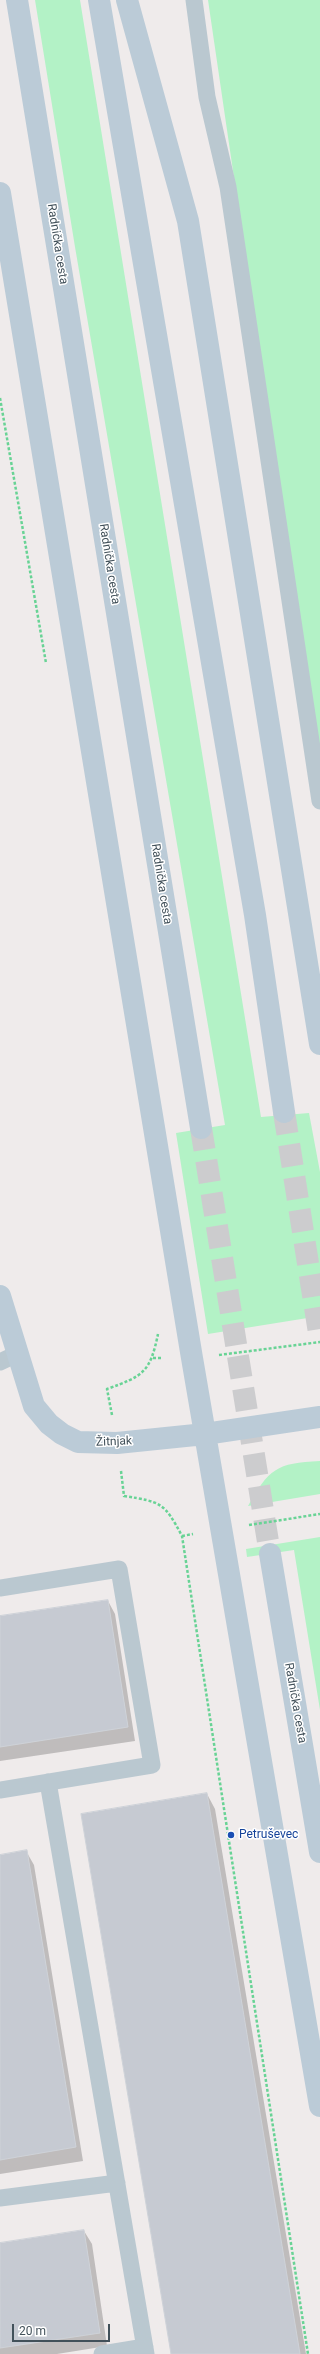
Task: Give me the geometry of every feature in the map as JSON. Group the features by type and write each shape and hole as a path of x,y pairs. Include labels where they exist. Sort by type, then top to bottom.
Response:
{"main road":[{"name":"Radnička cesta","path":"17,0 201,1128"},
{"path":"99,0 255,915 284,1112"},
{"path":"127,0 188,221 320,1044"},
{"path":"0,193 205,1434 320,2106"},
{"name":"Žitnjak","path":"0,1296 9,1358 26,1383 34,1406 49,1424 62,1434 78,1442 117,1444 205,1434 320,1417"},
{"name":"Radnička cesta","path":"270,1554 320,1852"}],"lane":[{"path":"194,0 207,97 228,187 320,802"},
{"path":"0,1588 119,1569 152,1765 0,1790"},
{"path":"48,1782 146,2351 102,2354"},
{"path":"0,2198 117,2183"}],"path":[{"path":"211,1356 320,1342"},
{"path":"109,1399 107,1389 137,1378 153,1358 162,1358"},
{"path":"123,1487 124,1496 151,1500 169,1511 182,1536 200,1640 308,2354"},
{"path":"247,1526 320,1514"},
{"path":"182,1536 197,1534"}],"green space":[{"path":"35,0 80,0 261,1117 309,1113 320,1172 320,1316 208,1334 176,1133 225,1125 75,247"},
{"path":"208,0 320,0 320,766"},
{"path":"320,1461 320,1494 248,1506 268,1476 275,1470 283,1466 293,1464"},
{"path":"320,1537 320,1710 294,1550 247,1557 246,1549"}],"building":[{"path":"108,1600 128,1727 0,1747 0,1616"},
{"path":"207,1793 300,2354 171,2354 81,1814"},
{"path":"27,1850 76,2147 0,2160 0,1855"},
{"path":"84,2230 100,2333 0,2348 0,2243"}],"tunnel":[{"path":"284,1112 320,1339"},
{"path":"201,1128 270,1554"}],"place":[{"name":"Petruševec","path":"231,1835"}]}
